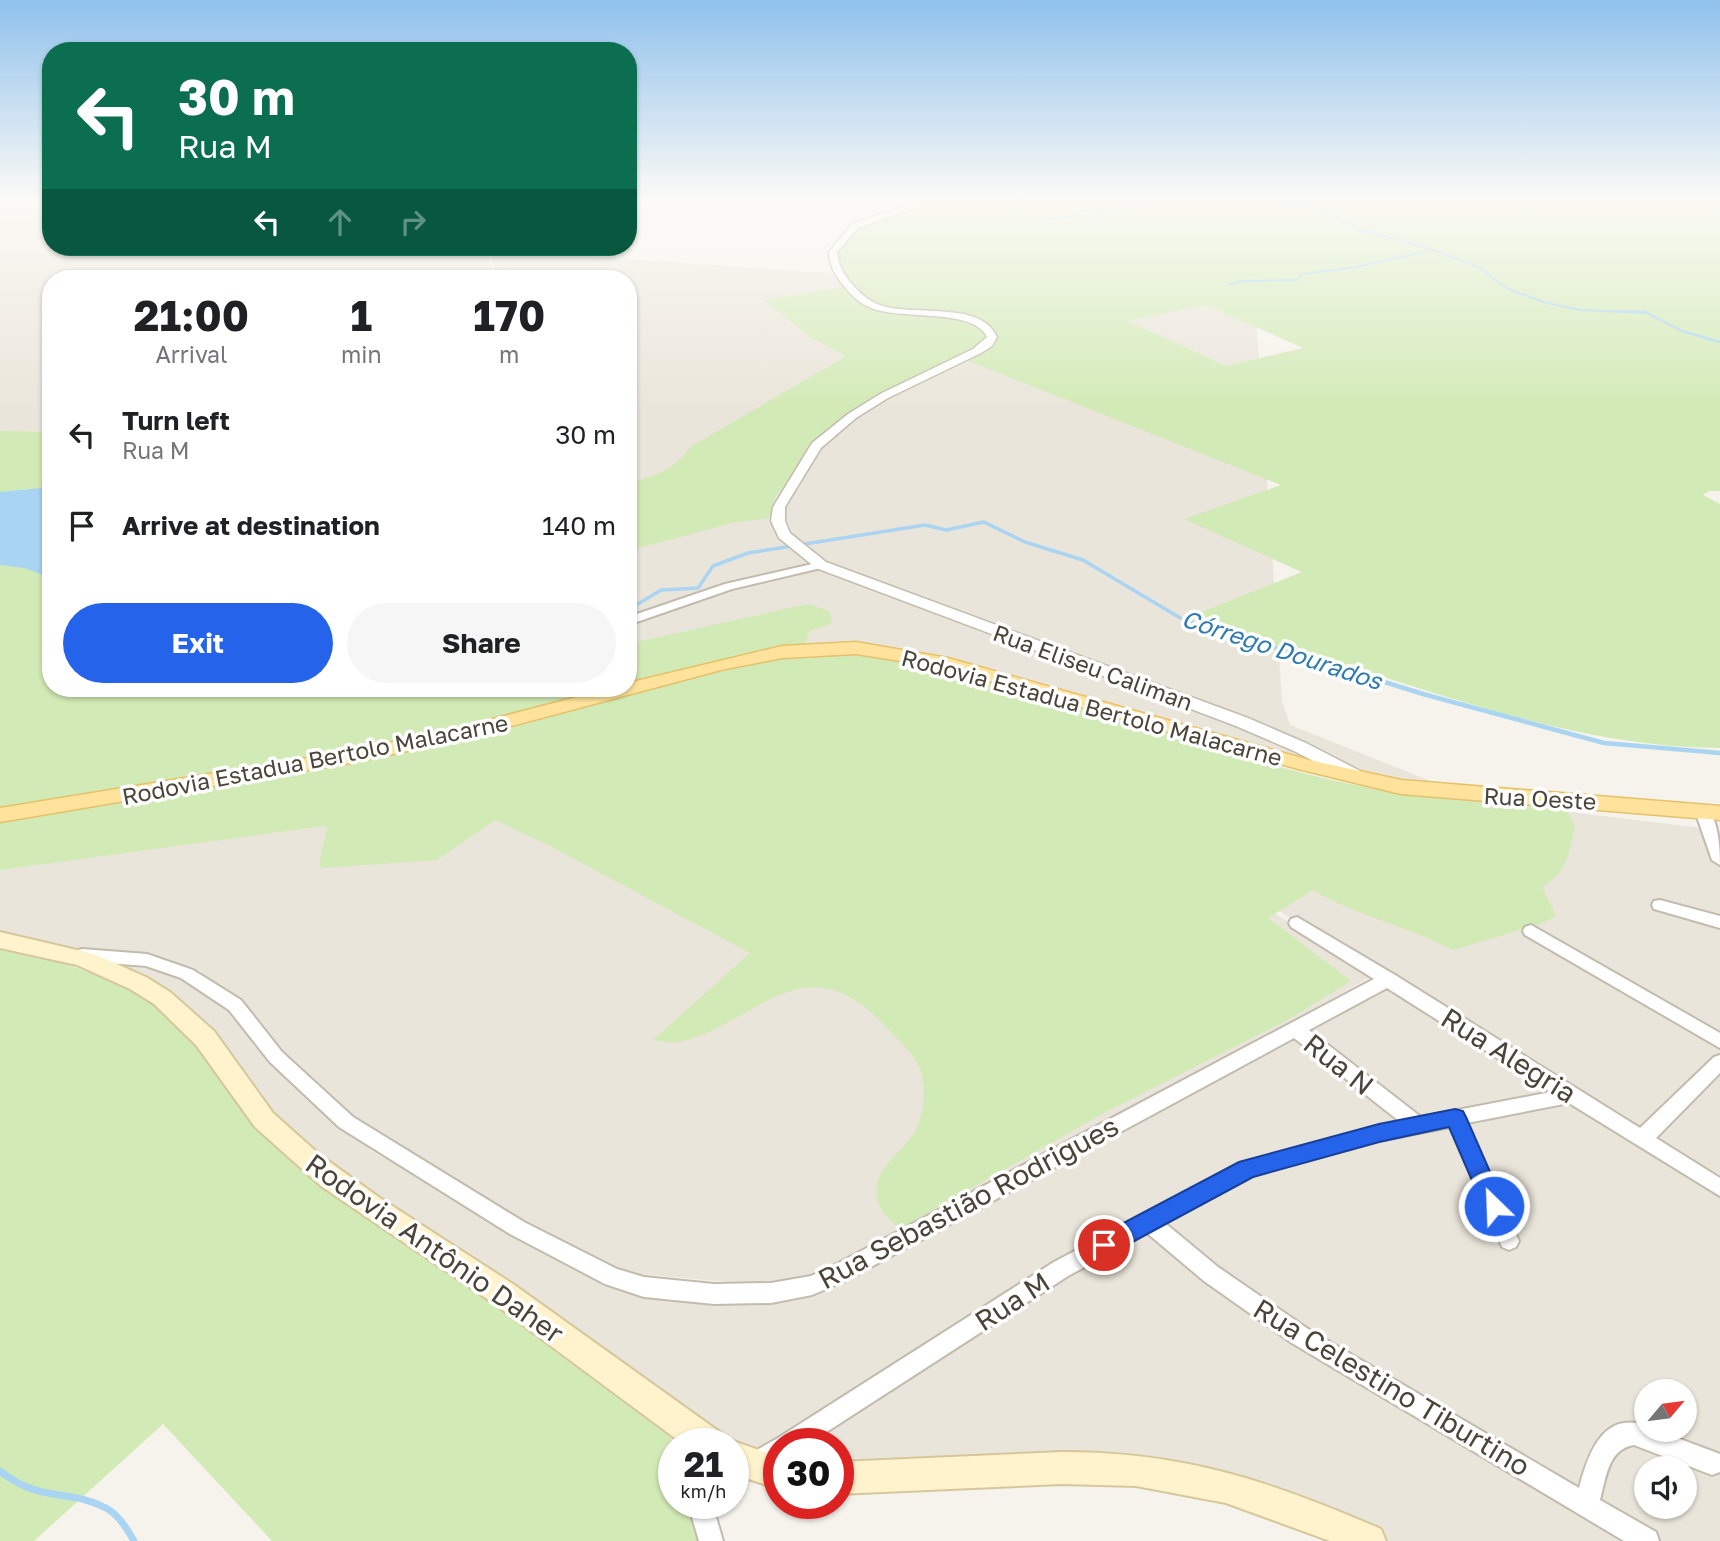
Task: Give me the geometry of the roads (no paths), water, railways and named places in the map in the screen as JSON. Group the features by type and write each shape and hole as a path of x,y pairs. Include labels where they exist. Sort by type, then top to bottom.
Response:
{"main road":[{"name":"Rodovia Estadua Bertolo Malacarne","path":"637,688 751,658 830,648 880,650 941,662 1361,779"},
{"name":"Rodovia Estadua Bertolo Malacarne","path":"0,815 350,757 456,735 602,697"},
{"name":"Rua Oeste","path":"1361,779 1432,792 1711,812"},
{"name":"Rodovia Antônio Daher","path":"0,940 74,955 124,974 180,1011 206,1040 265,1120 310,1162 364,1203 472,1273 674,1428"},
{"path":"854,1478 881,1479 1025,1469 1136,1470 1252,1493 1369,1541"}],"street":[{"name":"Rua Eliseu Caliman","path":"837,269 850,290 867,304 897,312 971,319 989,330 992,338 977,351 863,409 816,446 779,506 778,521 793,544 821,565 906,599 1242,722 1300,747 1361,779"},
{"path":"637,618 747,581 821,565"},
{"path":"1711,812 1720,860"},
{"path":"1660,905 1720,922"},
{"name":"Rua Alegria","path":"1297,923 1720,1188"},
{"path":"1531,931 1720,1041"},
{"name":"Rua Sebastião Rodrigues","path":"74,955 147,960 187,974 235,1005 276,1057 346,1122 517,1228 584,1264 634,1283 684,1293 771,1293 812,1285 838,1274 1389,979"},
{"name":"Rua N","path":"1295,1029 1417,1125"},
{"path":"1642,1139 1720,1062"},
{"name":"Rua M","path":"812,1428 1061,1269 1247,1169 1417,1125 1572,1095"},
{"path":"1455,1117 1509,1241"},
{"name":"Rua Celestino Tiburtino","path":"1147,1221 1211,1274 1300,1336 1647,1541"},
{"path":"1587,1505 1605,1447 1623,1433 1634,1433 1712,1463"},
{"path":"705,1519 711,1541"}],"water":[{"path":"42,488 42,575 24,568 0,565 0,492"}],"waterway":[{"path":"1228,285 1242,281 1299,280 1301,274 1343,269"},
{"path":"1481,269 1506,288 1543,302 1580,310 1647,313"},
{"path":"1620,311 1647,313"},
{"path":"1647,313 1682,331 1720,342"},
{"name":"Córrego Dourados","path":"637,605 661,590 698,588 713,566 748,553 925,525 946,530 984,522 1025,542 1083,560 1182,619 1255,642"},
{"name":"Córrego Dourados","path":"1250,640 1423,694 1604,743 1720,753"},
{"path":"0,1471 29,1488 79,1498 106,1508 119,1518 134,1541"}]}
